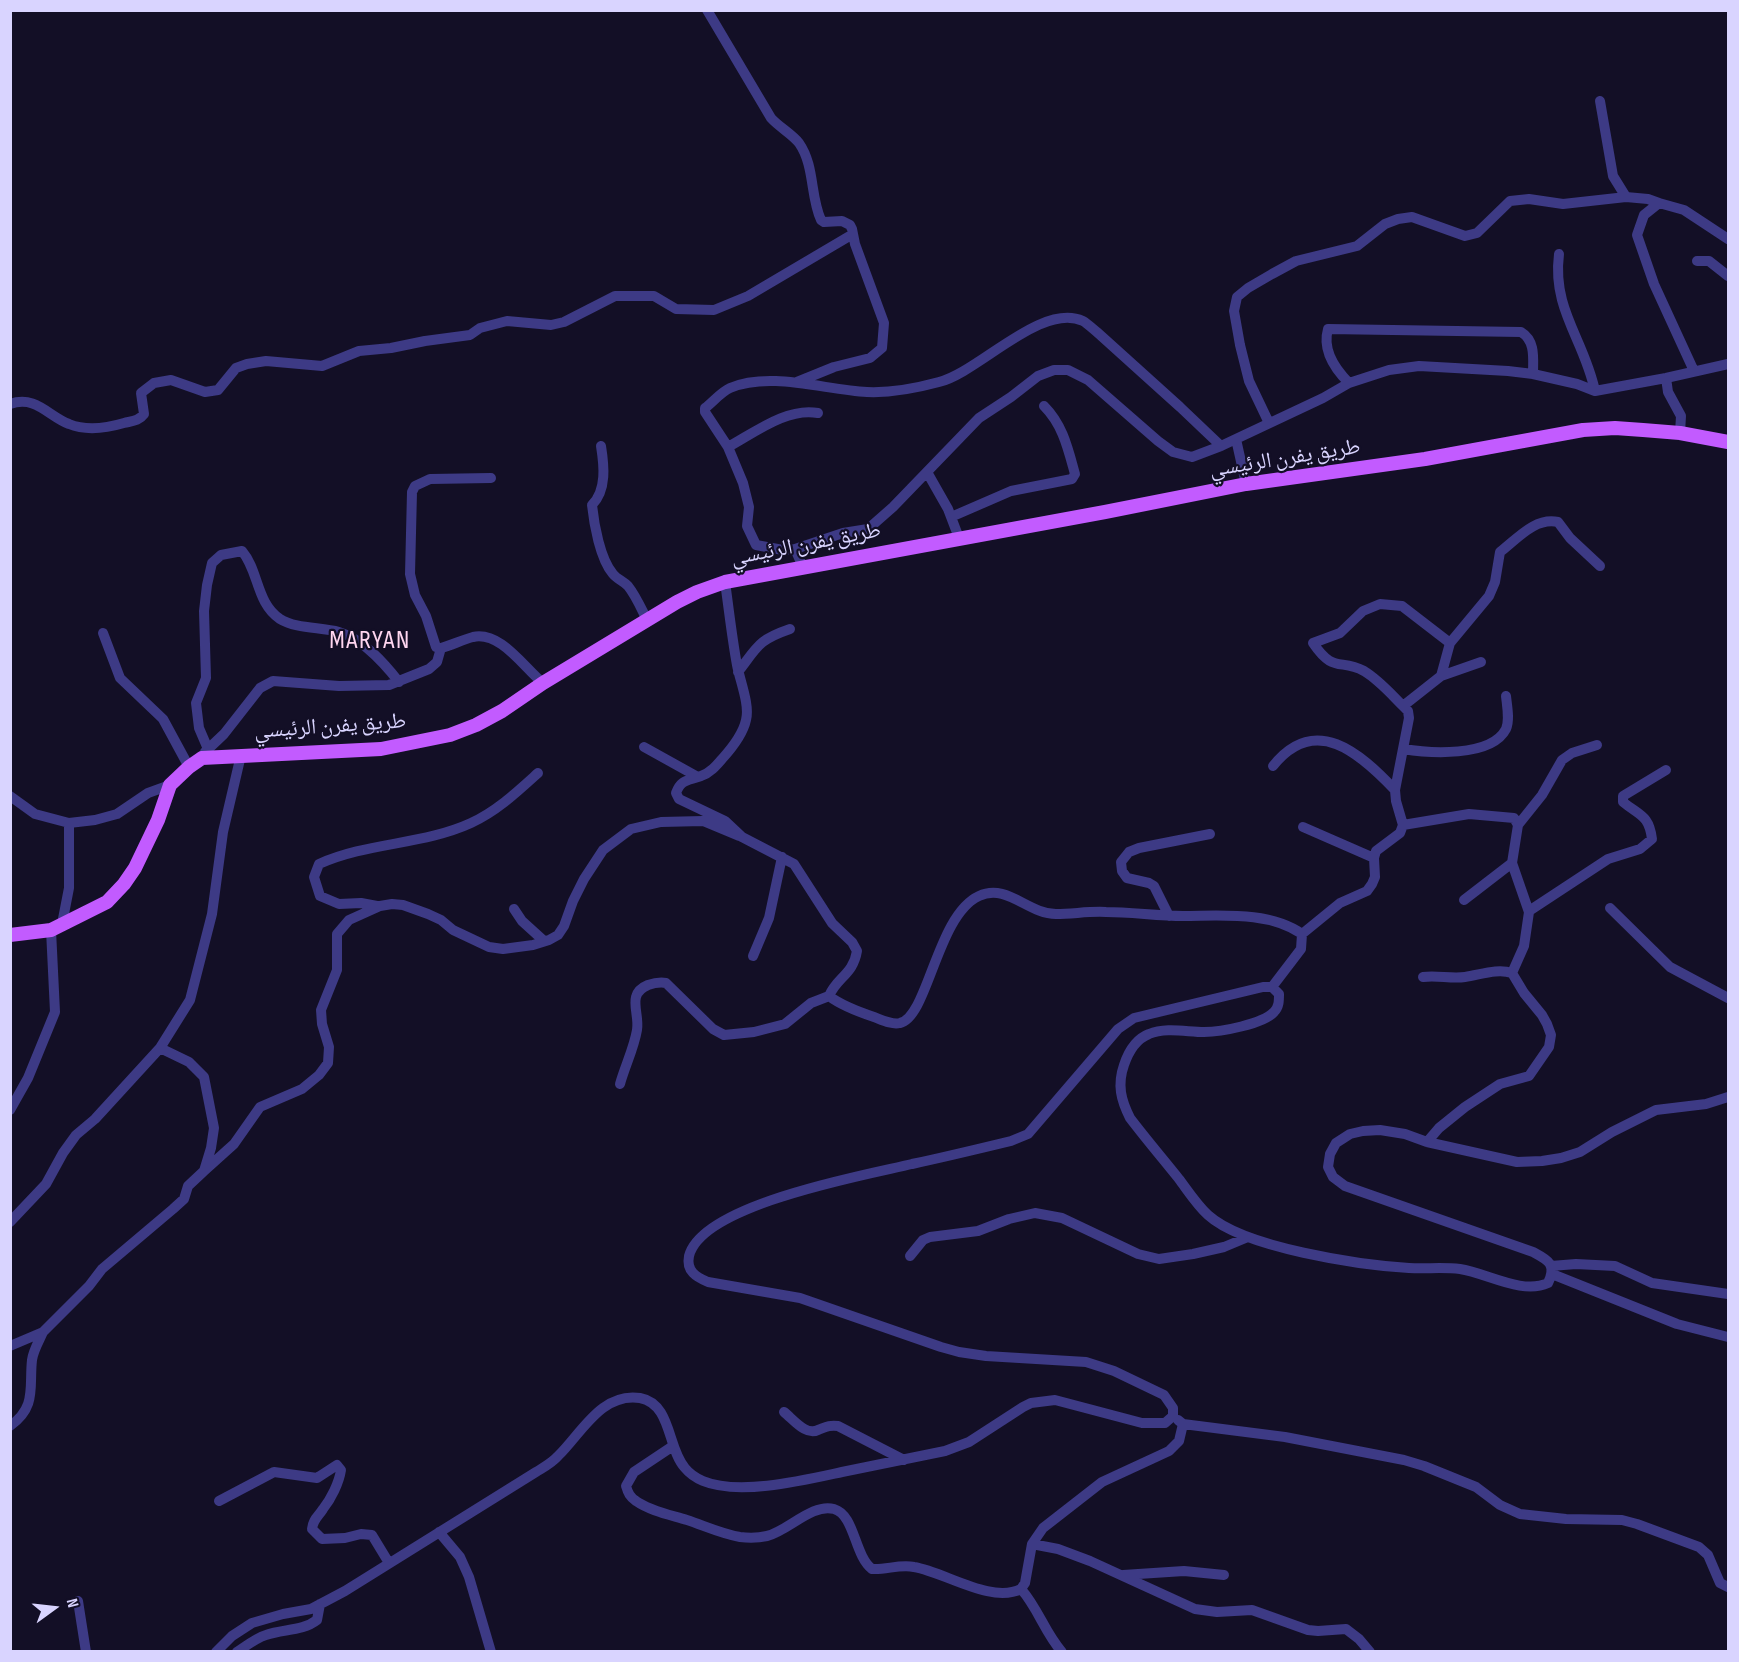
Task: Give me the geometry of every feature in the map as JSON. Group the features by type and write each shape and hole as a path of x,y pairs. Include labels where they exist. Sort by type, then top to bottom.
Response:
{"main road":[{"name":"طريق يفرن الرئيسي","path":"205,753 241,755 381,749 450,735 476,725 502,711 543,683 647,620 698,592 725,582 1246,484 1425,459 1583,430 1615,428 1680,433 1728,442"},
{"path":"10,935 57,927 107,902 124,884 143,852 158,820 170,785 205,753"}],"street":[{"path":"707,10 771,118 779,128 798,142 804,153 822,220 824,222 845,222 850,225 884,323 882,348 870,358 794,383"},
{"path":"1600,102 1612,176 1626,197"},
{"path":"1269,423 1249,381 1234,311 1237,297 1248,288 1296,261 1357,246 1385,224 1412,217 1466,236 1477,233 1510,201 1529,199 1563,204 1626,197 1648,199 1683,210 1728,238"},
{"path":"1659,203 1644,215 1637,235 1654,284 1694,371"},
{"path":"10,404 32,402 69,424 90,428 116,425 140,419 144,414 141,393 154,383 171,380 206,392 218,390 236,368 247,364 267,361 322,366 359,351 470,335 480,328 507,321 551,325 564,322 615,296 654,296 675,309 714,310 748,296 853,234"},
{"path":"1558,254 1556,274 1559,296 1570,327 1591,372 1595,391"},
{"path":"1697,261 1709,261 1728,276"},
{"path":"1221,446 1084,321 1072,319 1054,320 1024,331 957,376 939,382 868,392 782,380 761,381 730,388 705,408 705,412 728,447 743,483 749,507 747,526 756,545 783,550 795,549 843,533 868,529 893,507 979,418 1038,376 1054,369 1068,370 1088,380 1173,453 1192,457 1221,446 1323,398 1349,383 1389,370 1419,366 1533,374 1577,384 1595,391 1728,364"},
{"path":"1349,383 1340,374 1328,354 1325,339 1328,329 1521,332 1528,337 1532,346 1533,374"},
{"path":"1666,378 1668,392 1682,416 1680,433"},
{"path":"951,517 1011,491 1072,479 1075,474 1062,430 1044,406"},
{"path":"728,447 793,414 809,411 818,413"},
{"path":"1236,439 1246,484"},
{"path":"601,446 604,465 602,485 598,499 592,505 597,534 612,573 627,586 647,620"},
{"path":"927,472 951,517 959,538"},
{"path":"491,478 430,479 415,486 412,492 410,573 415,595 426,616 436,647 441,648 475,637 491,638 504,646 543,683"},
{"path":"1441,676 1450,643 1489,596 1496,582 1500,552 1533,525 1549,520 1558,522 1569,538 1600,566"},
{"path":"795,549 803,567"},
{"path":"205,753 196,703 206,678 204,611 207,585 212,563 221,555 242,551 250,560 266,604 279,618 288,622 339,632 354,639 387,666 399,682"},
{"path":"725,582 738,672 747,706 747,718 742,732 713,770 684,780 676,793 679,799 725,821 742,837"},
{"path":"1272,987 1301,949 1302,934 1340,903 1367,891 1375,877 1376,851 1400,833 1403,825 1395,790 1409,718 1408,711 1374,678 1362,670 1335,664 1322,656 1313,643 1340,633 1363,611 1380,603 1402,606 1450,643"},
{"path":"738,672 759,643 770,636 790,629"},
{"path":"103,633 120,678 163,719 189,767"},
{"path":"205,753 224,734 260,688 273,681 339,686 388,685 429,669 437,662 441,648"},
{"path":"1403,706 1441,676 1481,662"},
{"path":"1403,748 1424,752 1454,753 1491,742 1502,735 1506,728 1506,696"},
{"path":"1273,766 1284,752 1298,744 1326,740 1339,745 1376,770 1395,790"},
{"path":"1512,973 1524,946 1529,911 1512,863 1518,825 1542,795 1562,760 1572,753 1597,745"},
{"path":"644,747 698,777"},
{"path":"10,1222 46,1184 76,1135 95,1119 160,1048 190,1000 212,914 225,823 241,755"},
{"path":"1529,911 1608,860 1640,849 1652,839 1651,828 1645,817 1623,802 1623,796 1666,770"},
{"path":"380,906 361,903 339,904 320,896 314,877 319,864 356,850 431,837 471,823 499,808 538,773"},
{"path":"10,796 35,814 69,823 96,820 117,814 147,793 170,785"},
{"path":"1403,825 1469,814 1514,818 1518,825"},
{"path":"10,1426 20,1419 29,1405 32,1386 32,1357 43,1332 89,1286 102,1269 152,1229 184,1199 188,1186 234,1144 260,1107 302,1089 319,1075 328,1063 329,1047 322,1024 321,1010 338,970 338,934 349,920 380,906 392,904 415,908 489,947 511,948 544,941 558,935 564,926 584,879 603,850 631,829 661,822 703,821 742,837 794,864 832,923 852,942 857,951 852,968 831,990 829,996"},
{"path":"10,1110 28,1078 55,1012 57,927 69,888 69,823"},
{"path":"1304,827 1374,858"},
{"path":"1169,916 1154,886 1149,882 1127,878 1122,871 1121,862 1129,852 1139,848 1210,834"},
{"path":"753,956 769,918 782,857"},
{"path":"1464,900 1512,863"},
{"path":"829,996 858,1012 891,1023 898,1024 909,1020 957,914 971,900 990,893 1006,894 1035,909 1053,914 1103,912 1169,916 1208,914 1279,923 1292,927 1302,934"},
{"path":"1610,908 1670,967 1728,998"},
{"path":"514,909 522,921 544,941"},
{"path":"1423,977 1443,975 1462,978 1499,971 1512,973"},
{"path":"1427,1142 1439,1128 1465,1107 1500,1084 1529,1077 1549,1047 1551,1035 1547,1024 1512,973"},
{"path":"620,1083 637,1030 636,996 638,991 644,987 654,983 666,983 713,1029 724,1035 754,1032 785,1024 811,1003 829,996"},
{"path":"216,1652 240,1629 283,1614 310,1609 389,1563 556,1459 596,1412 623,1400 639,1398 652,1403 660,1411 683,1466 693,1475 703,1481 733,1486 779,1485 945,1451 969,1442 1016,1410 1031,1403 1055,1401 1142,1424 1165,1423 1173,1416 1173,1408 1164,1395 1114,1371 1086,1362 986,1356 941,1347 800,1298 696,1277 688,1261 690,1251 707,1232 721,1221 762,1204 822,1185 1021,1138 1036,1127 1126,1023 1144,1015 1263,987 1272,987 1279,994 1275,1011 1265,1018 1224,1030 1161,1031 1149,1034 1140,1039 1124,1064 1120,1079 1123,1105 1130,1118 1194,1199 1208,1215 1219,1223 1248,1237 1290,1250 1377,1265 1460,1269 1516,1284 1539,1287 1548,1283 1552,1270"},
{"path":"160,1048 189,1062 204,1077 214,1128 204,1171"},
{"path":"1728,1096 1706,1104 1656,1110 1612,1132 1581,1152 1561,1158 1516,1162 1427,1142 1405,1134 1380,1130 1350,1134 1336,1143 1329,1154 1328,1167 1333,1177 1345,1186 1533,1252 1545,1259 1552,1270 1677,1324 1728,1337"},
{"path":"910,1256 923,1240 930,1237 978,1231 1009,1219 1035,1213 1062,1218 1137,1254 1159,1259 1224,1247 1248,1237"},
{"path":"1552,1270 1576,1264 1615,1266 1652,1283 1728,1294"},
{"path":"10,1346 43,1332"},
{"path":"784,1412 807,1431 816,1431 828,1425 838,1426 904,1460"},
{"path":"1173,1416 1183,1424 1285,1437 1404,1460 1476,1487 1509,1510 1520,1514 1566,1520 1622,1520 1637,1524 1699,1547 1708,1555 1720,1583 1728,1587"},
{"path":"673,1446 633,1472 626,1486 629,1495 634,1500 717,1531 752,1538 768,1536 783,1530 816,1510 833,1509 843,1515 847,1521 862,1558 872,1569 911,1566 991,1592 1007,1594 1021,1589 1025,1583 1032,1544 1043,1528 1102,1482 1159,1456 1175,1446 1179,1441 1183,1424"},
{"path":"219,1501 274,1472 317,1478 334,1466 339,1466 341,1470 338,1482 328,1502 312,1522 312,1529 322,1539 345,1538 361,1534 372,1535 389,1563"},
{"path":"439,1532 460,1557 469,1577 491,1652"},
{"path":"1032,1544 1058,1550 1123,1575 1196,1609 1217,1612 1252,1610 1308,1630 1346,1629 1370,1652"},
{"path":"1123,1575 1184,1571 1224,1575"},
{"path":"1021,1589 1062,1652"},
{"path":"78,1601 86,1652"},
{"path":"237,1652 266,1635 313,1623 317,1620 320,1604"}],"district":[{"name":"MARYAN","path":"370,641"}]}
